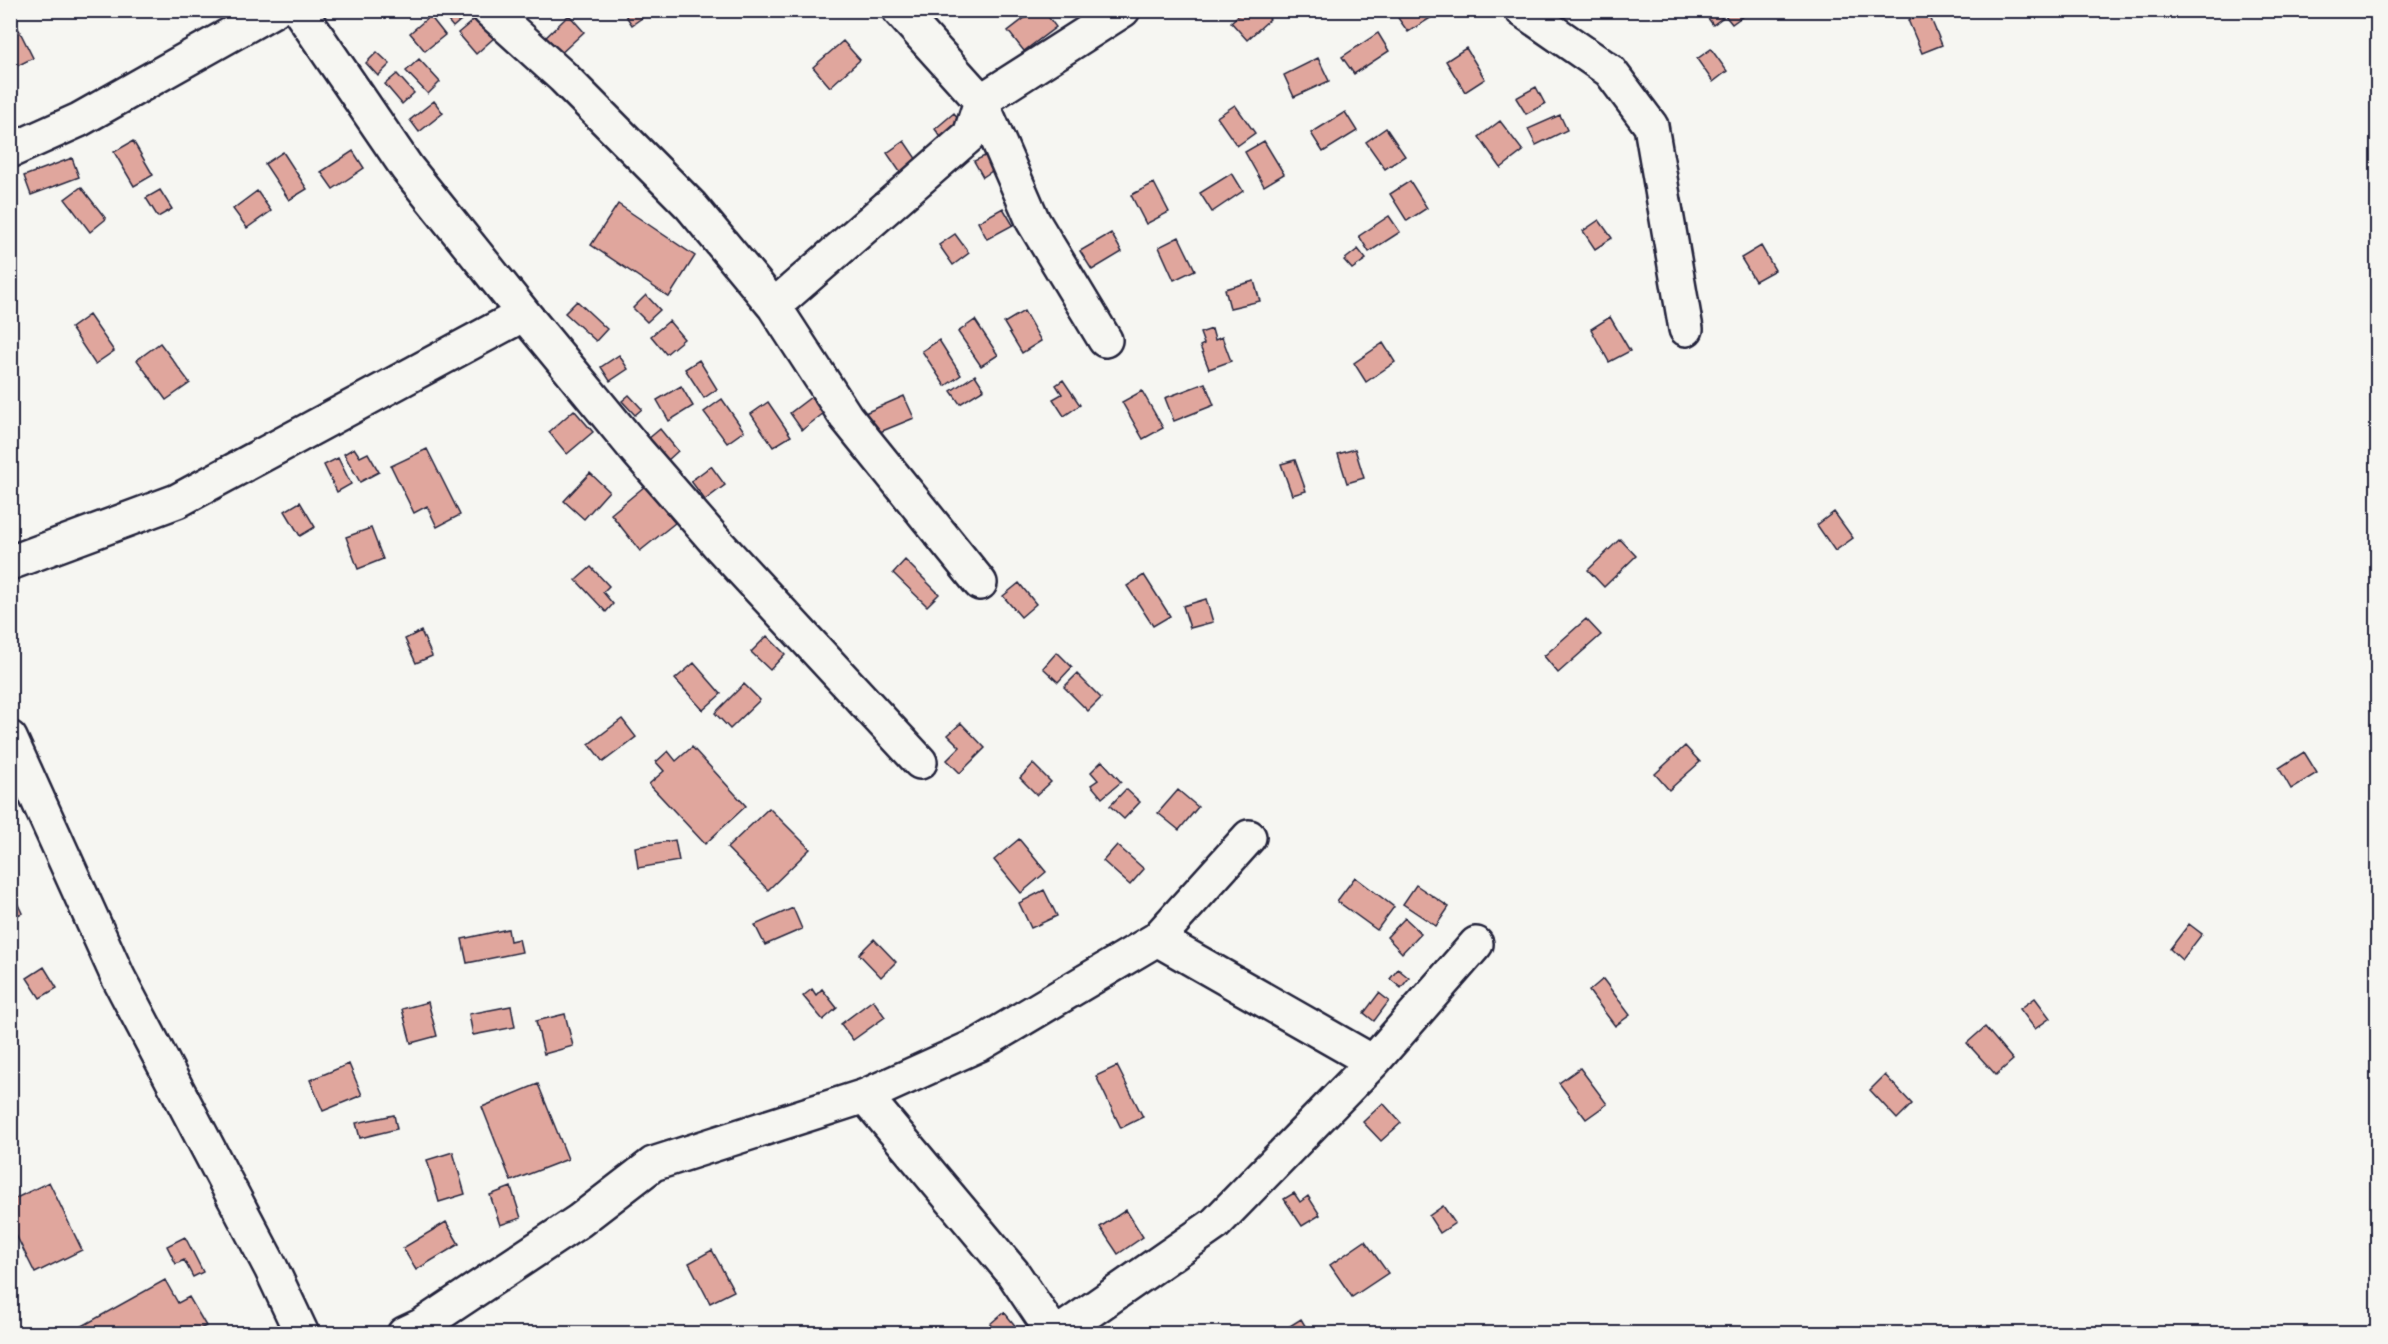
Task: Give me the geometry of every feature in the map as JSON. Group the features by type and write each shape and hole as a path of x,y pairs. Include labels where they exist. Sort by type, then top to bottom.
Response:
{"street":[{"path":"10,151 79,120 274,10"},
{"path":"299,10 407,168 637,451 717,543 920,762"},
{"path":"489,10 563,77 691,206 774,306 846,417 980,583"},
{"path":"899,10 981,101 1033,221 1105,340"},
{"path":"774,306 970,135 981,101 1123,10"},
{"path":"1522,10 1610,71 1651,126 1686,329"},
{"path":"10,563 177,501 524,314"},
{"path":"10,738 118,977 271,1268 302,1334"},
{"path":"404,1334 421,1326 579,1221 653,1164 866,1096 980,1044 1157,939 1249,837"},
{"path":"1157,939 1373,1062"},
{"path":"866,1096 1013,1273 1055,1334 1215,1224 1373,1062 1476,944"}],"building":[{"path":"439,10 467,10 469,13 453,27"},
{"path":"622,10 653,10 632,25"},
{"path":"1035,10 1043,10 1056,27 1024,51 1008,31"},
{"path":"1244,10 1263,10 1270,19 1247,40 1231,22"},
{"path":"1410,10 1440,10 1440,12 1408,32 1398,18"},
{"path":"1702,10 1726,10 1720,15 1722,18 1713,25"},
{"path":"1729,10 1740,10 1743,16 1732,24 1724,14"},
{"path":"1928,12 1942,45 1922,53 1908,20"},
{"path":"569,15 584,32 558,56 543,40"},
{"path":"12,16 33,58 13,68 10,64"},
{"path":"430,16 445,35 425,51 410,33"},
{"path":"476,18 494,38 476,54 458,33"},
{"path":"1378,33 1389,51 1354,74 1342,57"},
{"path":"843,41 860,60 830,87 813,67"},
{"path":"1466,48 1485,79 1465,92 1446,61"},
{"path":"1711,49 1727,71 1713,82 1697,59"},
{"path":"377,52 390,64 378,76 366,63"},
{"path":"1318,58 1329,81 1294,97 1284,75"},
{"path":"419,59 440,82 428,94 406,71"},
{"path":"397,74 414,93 402,104 385,84"},
{"path":"1536,87 1545,104 1526,114 1516,98"},
{"path":"434,101 443,113 419,132 410,120"},
{"path":"1235,105 1255,133 1237,146 1217,117"},
{"path":"1345,112 1357,131 1323,152 1311,133"},
{"path":"954,113 963,124 943,140 935,129"},
{"path":"1560,115 1567,130 1536,145 1528,129"},
{"path":"1500,121 1523,151 1501,168 1479,137"},
{"path":"1386,128 1405,156 1385,169 1366,142"},
{"path":"133,141 153,175 134,186 114,152"},
{"path":"904,141 917,160 900,172 887,153"},
{"path":"1264,141 1284,174 1264,186 1245,152"},
{"path":"353,151 364,168 333,189 321,172"},
{"path":"283,152 307,189 289,200 265,164"},
{"path":"987,155 995,169 983,177 974,161"},
{"path":"72,158 79,177 31,195 24,176"},
{"path":"1232,173 1243,191 1212,212 1200,193"},
{"path":"1410,181 1427,208 1407,221 1390,194"},
{"path":"1154,183 1169,212 1146,224 1131,195"},
{"path":"81,187 106,219 90,232 65,199"},
{"path":"160,190 172,209 158,217 146,198"},
{"path":"257,191 271,211 247,228 233,209"},
{"path":"618,204 695,256 669,297 591,245"},
{"path":"1003,208 1013,225 987,239 978,222"},
{"path":"1389,216 1400,232 1369,252 1359,236"},
{"path":"1599,220 1612,238 1595,249 1583,231"},
{"path":"1111,233 1122,252 1092,270 1080,251"},
{"path":"955,234 969,253 953,265 939,245"},
{"path":"1179,237 1195,270 1174,280 1159,247"},
{"path":"1761,246 1775,270 1755,281 1741,258"},
{"path":"1358,249 1366,259 1352,269 1344,260"},
{"path":"1254,281 1260,301 1230,308 1225,289"},
{"path":"646,295 660,310 647,322 633,308"},
{"path":"577,301 607,329 596,341 565,313"},
{"path":"1024,311 1041,341 1022,353 1004,323"},
{"path":"89,315 114,351 95,364 71,328"},
{"path":"1610,317 1630,351 1609,362 1591,329"},
{"path":"975,320 998,355 981,366 958,332"},
{"path":"669,321 684,339 666,354 651,336"},
{"path":"1212,329 1215,340 1222,337 1231,361 1209,369 1200,346 1204,344 1200,333"},
{"path":"939,340 961,375 945,386 922,351"},
{"path":"160,343 190,383 166,400 137,360"},
{"path":"1383,343 1395,362 1366,382 1354,363"},
{"path":"619,355 628,369 610,381 601,367"},
{"path":"699,360 717,389 704,398 685,369"},
{"path":"975,375 984,389 960,404 951,391"},
{"path":"1063,380 1080,405 1064,416 1053,399 1062,394 1056,385"},
{"path":"1205,383 1214,405 1174,421 1165,398"},
{"path":"681,386 693,406 669,421 657,400"},
{"path":"1142,391 1163,428 1143,439 1122,402"},
{"path":"629,395 642,409 635,415 622,401"},
{"path":"904,396 914,418 875,434 865,413"},
{"path":"811,397 824,413 802,430 790,413"},
{"path":"722,399 744,431 727,443 704,412"},
{"path":"768,402 791,436 773,447 751,414"},
{"path":"574,410 593,432 567,454 549,432"},
{"path":"660,429 678,451 667,461 648,439"},
{"path":"354,448 360,457 368,453 379,472 360,482 344,454"},
{"path":"427,449 460,515 437,527 427,506 414,513 391,466"},
{"path":"1355,449 1364,478 1347,483 1338,454"},
{"path":"338,458 351,484 337,492 324,465"},
{"path":"1295,460 1306,491 1292,495 1281,464"},
{"path":"711,466 725,485 705,500 691,481"},
{"path":"590,473 609,491 584,519 564,501"},
{"path":"645,486 675,523 640,551 611,514"},
{"path":"300,502 315,527 300,536 285,511"},
{"path":"1834,512 1853,538 1835,551 1817,525"},
{"path":"371,528 383,559 358,569 346,537"},
{"path":"1620,539 1636,556 1604,587 1588,570"},
{"path":"905,560 939,594 927,606 893,573"},
{"path":"591,567 609,586 603,592 613,604 606,612 576,580"},
{"path":"1144,575 1170,616 1153,626 1127,586"},
{"path":"1019,583 1036,604 1021,617 1003,596"},
{"path":"1206,599 1213,622 1190,628 1183,606"},
{"path":"1586,619 1601,635 1558,673 1544,656"},
{"path":"421,631 432,656 416,663 405,639"},
{"path":"767,636 785,654 770,670 751,652"},
{"path":"1057,652 1072,667 1058,682 1043,668"},
{"path":"694,663 721,694 703,710 675,679"},
{"path":"1077,674 1101,698 1088,711 1064,687"},
{"path":"744,684 760,700 730,729 715,713"},
{"path":"622,719 636,737 603,762 589,744"},
{"path":"961,723 985,748 960,773 947,760 960,747 948,735"},
{"path":"1685,746 1700,762 1669,790 1655,774"},
{"path":"692,747 746,806 705,844 649,784 664,771 656,762 668,751 676,761"},
{"path":"2304,752 2317,773 2291,789 2279,768"},
{"path":"1102,761 1121,782 1102,798 1091,785 1098,780 1091,772"},
{"path":"1033,764 1051,782 1037,795 1020,778"},
{"path":"1126,789 1140,802 1124,819 1110,806"},
{"path":"1178,790 1198,807 1179,830 1158,813"},
{"path":"769,808 810,849 768,890 727,848"},
{"path":"1019,839 1046,872 1021,893 994,860"},
{"path":"675,840 679,861 638,868 635,847"},
{"path":"1117,845 1144,869 1130,885 1103,861"},
{"path":"1355,877 1394,907 1377,930 1337,901"},
{"path":"1416,885 1449,907 1436,926 1403,904"},
{"path":"1044,890 1057,916 1031,928 1019,903"},
{"path":"13,894 22,913 10,918 10,895"},
{"path":"793,908 802,929 765,945 755,925"},
{"path":"1405,918 1421,933 1402,953 1387,937"},
{"path":"2189,924 2202,934 2182,960 2170,949"},
{"path":"508,929 510,941 519,939 522,952 467,963 462,939"},
{"path":"874,939 896,962 881,977 859,954"},
{"path":"44,967 57,988 40,998 27,978"},
{"path":"1398,969 1409,978 1401,988 1390,979"},
{"path":"1603,979 1630,1015 1615,1026 1589,991"},
{"path":"812,989 816,995 822,989 837,1008 823,1020 803,996"},
{"path":"1379,993 1389,1001 1374,1021 1364,1013"},
{"path":"2035,998 2050,1018 2035,1029 2020,1009"},
{"path":"873,1000 885,1017 853,1040 841,1024"},
{"path":"428,1002 437,1036 411,1043 402,1009"},
{"path":"511,1006 515,1027 473,1035 469,1014"},
{"path":"565,1014 573,1046 544,1054 536,1021"},
{"path":"1985,1027 2013,1060 1996,1075 1967,1043"},
{"path":"349,1064 362,1095 323,1111 310,1080"},
{"path":"1117,1066 1143,1117 1121,1128 1096,1076"},
{"path":"1580,1068 1607,1104 1586,1119 1559,1083"},
{"path":"1885,1075 1912,1104 1897,1119 1870,1090"},
{"path":"538,1084 568,1159 511,1181 482,1107"},
{"path":"1383,1103 1401,1123 1381,1141 1363,1122"},
{"path":"394,1115 397,1129 360,1138 356,1123"},
{"path":"453,1152 465,1194 439,1202 427,1160"},
{"path":"49,1182 82,1250 35,1273 10,1223 10,1201"},
{"path":"511,1187 521,1218 500,1225 490,1195"},
{"path":"1294,1193 1300,1202 1308,1196 1320,1215 1302,1226 1284,1199"},
{"path":"1443,1206 1455,1223 1440,1233 1429,1216"},
{"path":"1126,1210 1143,1237 1118,1254 1100,1227"},
{"path":"446,1222 459,1244 416,1270 403,1248"},
{"path":"185,1237 203,1272 193,1277 184,1260 176,1264 167,1246"},
{"path":"1365,1241 1388,1273 1352,1297 1330,1265"},
{"path":"712,1250 734,1291 710,1303 689,1263"},
{"path":"165,1280 178,1303 189,1297 206,1326 196,1331 197,1334 68,1334"},
{"path":"1004,1312 1022,1334 998,1334 990,1324"},
{"path":"1301,1319 1310,1334 1277,1334"}]}
